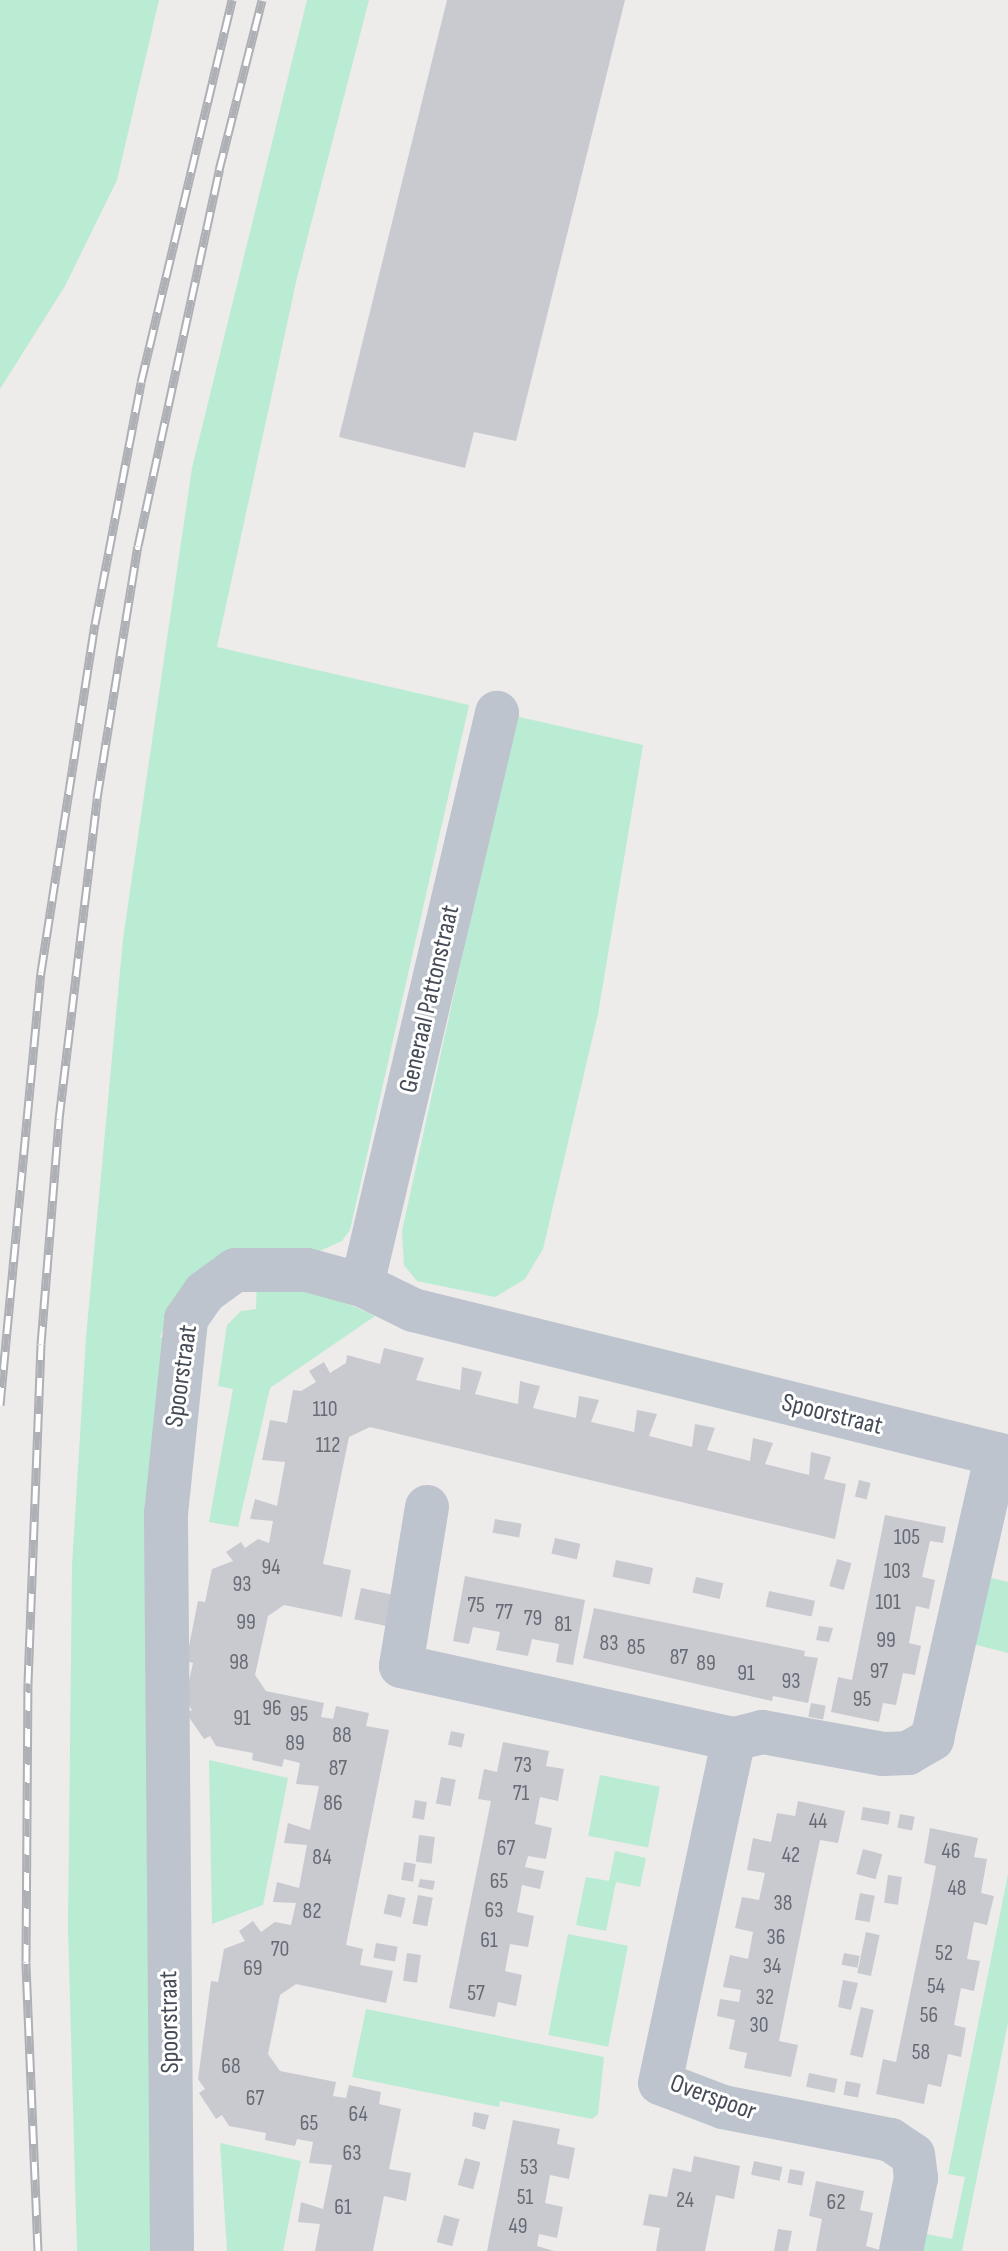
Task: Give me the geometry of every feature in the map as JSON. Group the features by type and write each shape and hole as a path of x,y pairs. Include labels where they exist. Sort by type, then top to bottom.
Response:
{"street":[{"name":"Generaal Pattonstraat","path":"362,1285 497,713"},
{"name":"Spoorstraat","path":"172,2251 166,1514 186,1319 205,1292 235,1270 307,1270 362,1285 413,1310 1003,1456"},
{"path":"427,1507 401,1666 734,1739 762,1732 883,1754 908,1753 932,1739 1003,1456"},
{"name":"Overspoor","path":"734,1739 660,2083 723,2107 891,2140 913,2155 916,2178 901,2251"}],"green space":[{"path":"0,0 159,0 117,180 65,286 0,389"},
{"path":"307,0 369,0 297,278 217,647 469,705 350,1230 342,1241 167,1319 160,1337 168,1340 161,2251 77,2251 68,1928 72,1566 86,1337 123,939 192,468"},
{"path":"515,716 643,745 598,1014 543,1249 525,1279 495,1297 417,1281 404,1265 402,1231"},
{"path":"257,1280 300,1282 375,1316 270,1388 238,1527 209,1522 233,1389 218,1386 227,1325 241,1311 256,1309"},
{"path":"983,1576 1008,1582 1008,1653 969,1643"},
{"path":"209,1760 288,1778 263,1905 212,1924"},
{"path":"600,1775 660,1787 648,1848 588,1836"},
{"path":"615,1851 646,1858 640,1887 616,1882 606,1931 576,1925 586,1877 609,1881"},
{"path":"1008,1874 1008,2023 962,2251 921,2251 926,2234 952,2239 965,2177 948,2174"},
{"path":"568,1934 628,1946 608,2047 548,2035"},
{"path":"366,2009 604,2057 598,2114 592,2119 500,2101 499,2107 352,2077"},
{"path":"220,2143 301,2161 283,2251 227,2251"}],"building":[{"path":"447,0 625,0 516,441 474,432 465,468 339,437"},
{"path":"384,1348 424,1358 416,1380 460,1390 462,1367 482,1372 475,1394 518,1404 520,1381 540,1386 533,1408 576,1418 579,1396 599,1400 591,1422 634,1432 637,1410 657,1414 649,1436 692,1447 695,1424 715,1428 707,1450 750,1461 753,1438 773,1443 765,1464 809,1475 811,1452 831,1457 824,1479 846,1484 835,1539 370,1427 349,1437 323,1564 351,1570 342,1617 284,1605 268,1616 255,1675 266,1691 324,1703 321,1717 333,1719 336,1706 369,1713 366,1726 389,1730 346,1945 363,1949 360,1965 393,1971 386,2003 296,1984 280,1995 268,2054 280,2071 336,2082 333,2096 346,2098 349,2085 381,2092 379,2104 401,2109 389,2169 411,2173 406,2201 384,2196 373,2251 315,2251 320,2224 298,2222 301,2202 323,2209 332,2165 309,2163 313,2142 297,2139 295,2146 265,2140 266,2133 229,2126 222,2115 216,2119 199,2093 205,2089 198,2079 211,1981 218,1982 224,1949 245,1941 239,1931 253,1921 261,1932 275,1922 291,1925 296,1903 273,1902 277,1882 299,1888 307,1845 284,1843 288,1823 310,1830 319,1786 296,1784 300,1763 284,1759 282,1767 252,1760 253,1753 216,1746 210,1736 204,1739 186,1713 192,1710 185,1699 193,1663 186,1661 198,1601 205,1602 212,1569 233,1561 226,1552 241,1542 245,1548 258,1539 269,1543 273,1521 250,1519 255,1499 277,1506 285,1462 262,1460 270,1420 287,1423 293,1390 301,1391 316,1382 309,1371 324,1362 330,1373 346,1363 347,1355 380,1364"},
{"path":"859,1480 871,1483 867,1499 855,1496"},
{"path":"885,1515 946,1527 943,1543 930,1541 922,1577 935,1580 929,1609 916,1606 909,1643 921,1646 915,1675 903,1673 896,1705 883,1703 879,1722 831,1712 838,1677 852,1680"},
{"path":"495,1519 522,1524 519,1537 493,1533"},
{"path":"555,1538 580,1544 577,1559 551,1554"},
{"path":"837,1559 851,1563 844,1590 829,1586"},
{"path":"616,1560 653,1568 650,1585 612,1577"},
{"path":"465,1576 585,1600 573,1665 556,1662 559,1644 532,1639 528,1656 496,1650 500,1632 473,1627 469,1644 453,1641"},
{"path":"696,1577 723,1583 720,1599 692,1593"},
{"path":"361,1588 395,1595 389,1627 354,1619"},
{"path":"769,1591 815,1601 812,1616 766,1607"},
{"path":"594,1608 805,1651 804,1656 818,1658 808,1703 773,1696 772,1701 583,1658"},
{"path":"819,1626 833,1628 829,1642 816,1640"},
{"path":"811,1703 826,1706 823,1720 808,1717"},
{"path":"451,1731 465,1734 462,1748 448,1745"},
{"path":"503,1742 549,1751 546,1766 564,1769 558,1801 540,1797 535,1824 552,1828 546,1859 528,1856 525,1867 544,1871 540,1889 522,1885 517,1912 534,1916 528,1947 510,1944 505,1971 522,1975 516,2006 498,2002 495,2017 449,2008 491,1801 478,1799 484,1769 497,1772"},
{"path":"441,1777 456,1780 451,1806 436,1804"},
{"path":"415,1800 427,1802 424,1820 412,1818"},
{"path":"798,1801 845,1811 838,1843 820,1840 808,1897 779,2041 798,2045 791,2077 744,2068 747,2053 729,2049 735,2020 717,2016 720,1999 739,2002 741,1990 723,1987 730,1955 748,1959 753,1932 735,1928 742,1897 759,1900 765,1873 747,1870 753,1838 771,1842 777,1813 795,1816"},
{"path":"863,1807 891,1812 888,1825 861,1820"},
{"path":"900,1814 915,1817 912,1831 897,1828"},
{"path":"930,1828 978,1838 974,1857 987,1859 981,1893 994,1896 987,1925 974,1922 967,1959 980,1961 974,1991 961,1988 954,2025 966,2028 961,2057 948,2054 941,2087 928,2084 924,2104 876,2094 883,2059 896,2062 930,1898 936,1866 924,1863"},
{"path":"419,1835 435,1837 432,1864 416,1862"},
{"path":"863,1849 882,1854 876,1879 856,1874"},
{"path":"404,1862 416,1864 413,1882 401,1880"},
{"path":"888,1875 902,1877 898,1905 884,1903"},
{"path":"420,1879 435,1881 433,1890 418,1887"},
{"path":"860,1893 875,1896 870,1922 855,1920"},
{"path":"388,1894 406,1898 401,1918 384,1913"},
{"path":"418,1895 433,1898 427,1926 412,1923"},
{"path":"866,1932 880,1935 871,1976 857,1973"},
{"path":"376,1943 398,1947 395,1962 373,1958"},
{"path":"407,1953 421,1955 417,1983 403,1981"},
{"path":"844,1953 860,1956 857,1968 842,1965"},
{"path":"843,1980 858,1983 851,2010 838,2007"},
{"path":"861,2007 874,2010 863,2058 850,2055"},
{"path":"809,2073 837,2079 834,2093 806,2087"},
{"path":"846,2081 861,2084 858,2098 843,2095"},
{"path":"474,2112 489,2115 485,2130 472,2126"},
{"path":"513,2120 560,2129 557,2144 575,2148 569,2179 550,2175 545,2203 563,2207 557,2238 539,2234 537,2246 554,2251 487,2251"},
{"path":"694,2156 740,2166 734,2199 716,2195 705,2251 656,2251 660,2228 643,2225 649,2194 667,2197 673,2168 691,2172"},
{"path":"465,2158 480,2162 473,2189 458,2185"},
{"path":"754,2161 782,2167 779,2181 751,2175"},
{"path":"790,2169 805,2172 802,2186 787,2183"},
{"path":"816,2181 864,2191 860,2210 873,2213 866,2246 884,2251 816,2251 822,2219 809,2216"},
{"path":"444,2215 459,2219 452,2246 437,2242"},
{"path":"778,2229 792,2231 788,2251 774,2251"}],"railway":[{"path":"0,1405 41,972 95,624 141,382 232,0"},
{"path":"38,2251 26,1962 28,1683 41,1344 59,1119 97,798 138,546 219,170 262,0"}]}
